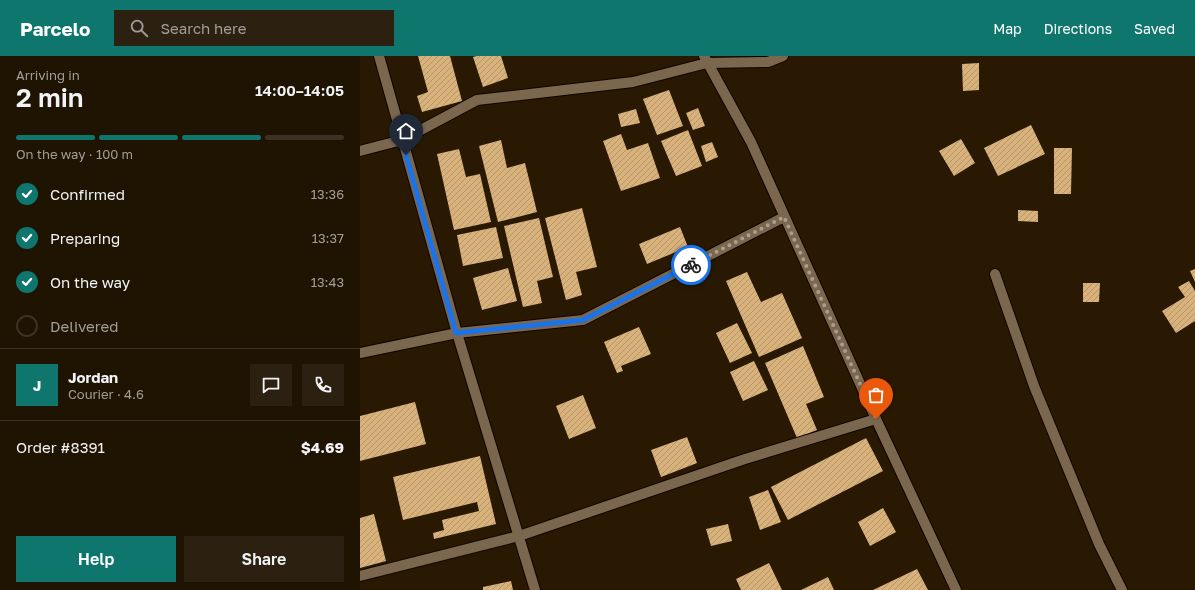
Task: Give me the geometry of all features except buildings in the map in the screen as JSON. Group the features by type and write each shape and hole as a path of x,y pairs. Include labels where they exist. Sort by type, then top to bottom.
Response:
{"street":[{"path":"379,56 456,333 520,536 535,590"},
{"path":"360,151 402,140 477,100 633,82 705,60 768,62 783,56"},
{"path":"705,60 751,142 876,419 956,590"},
{"path":"360,354 456,333 583,320 784,217"},
{"path":"995,274 1034,386 1099,544 1122,590"},
{"path":"360,576 520,536 745,459 876,419"}],"way so far":[{"path":"691,265 784,217 876,419"}],"route":[{"path":"406,155 456,333 583,320 691,265"}]}
